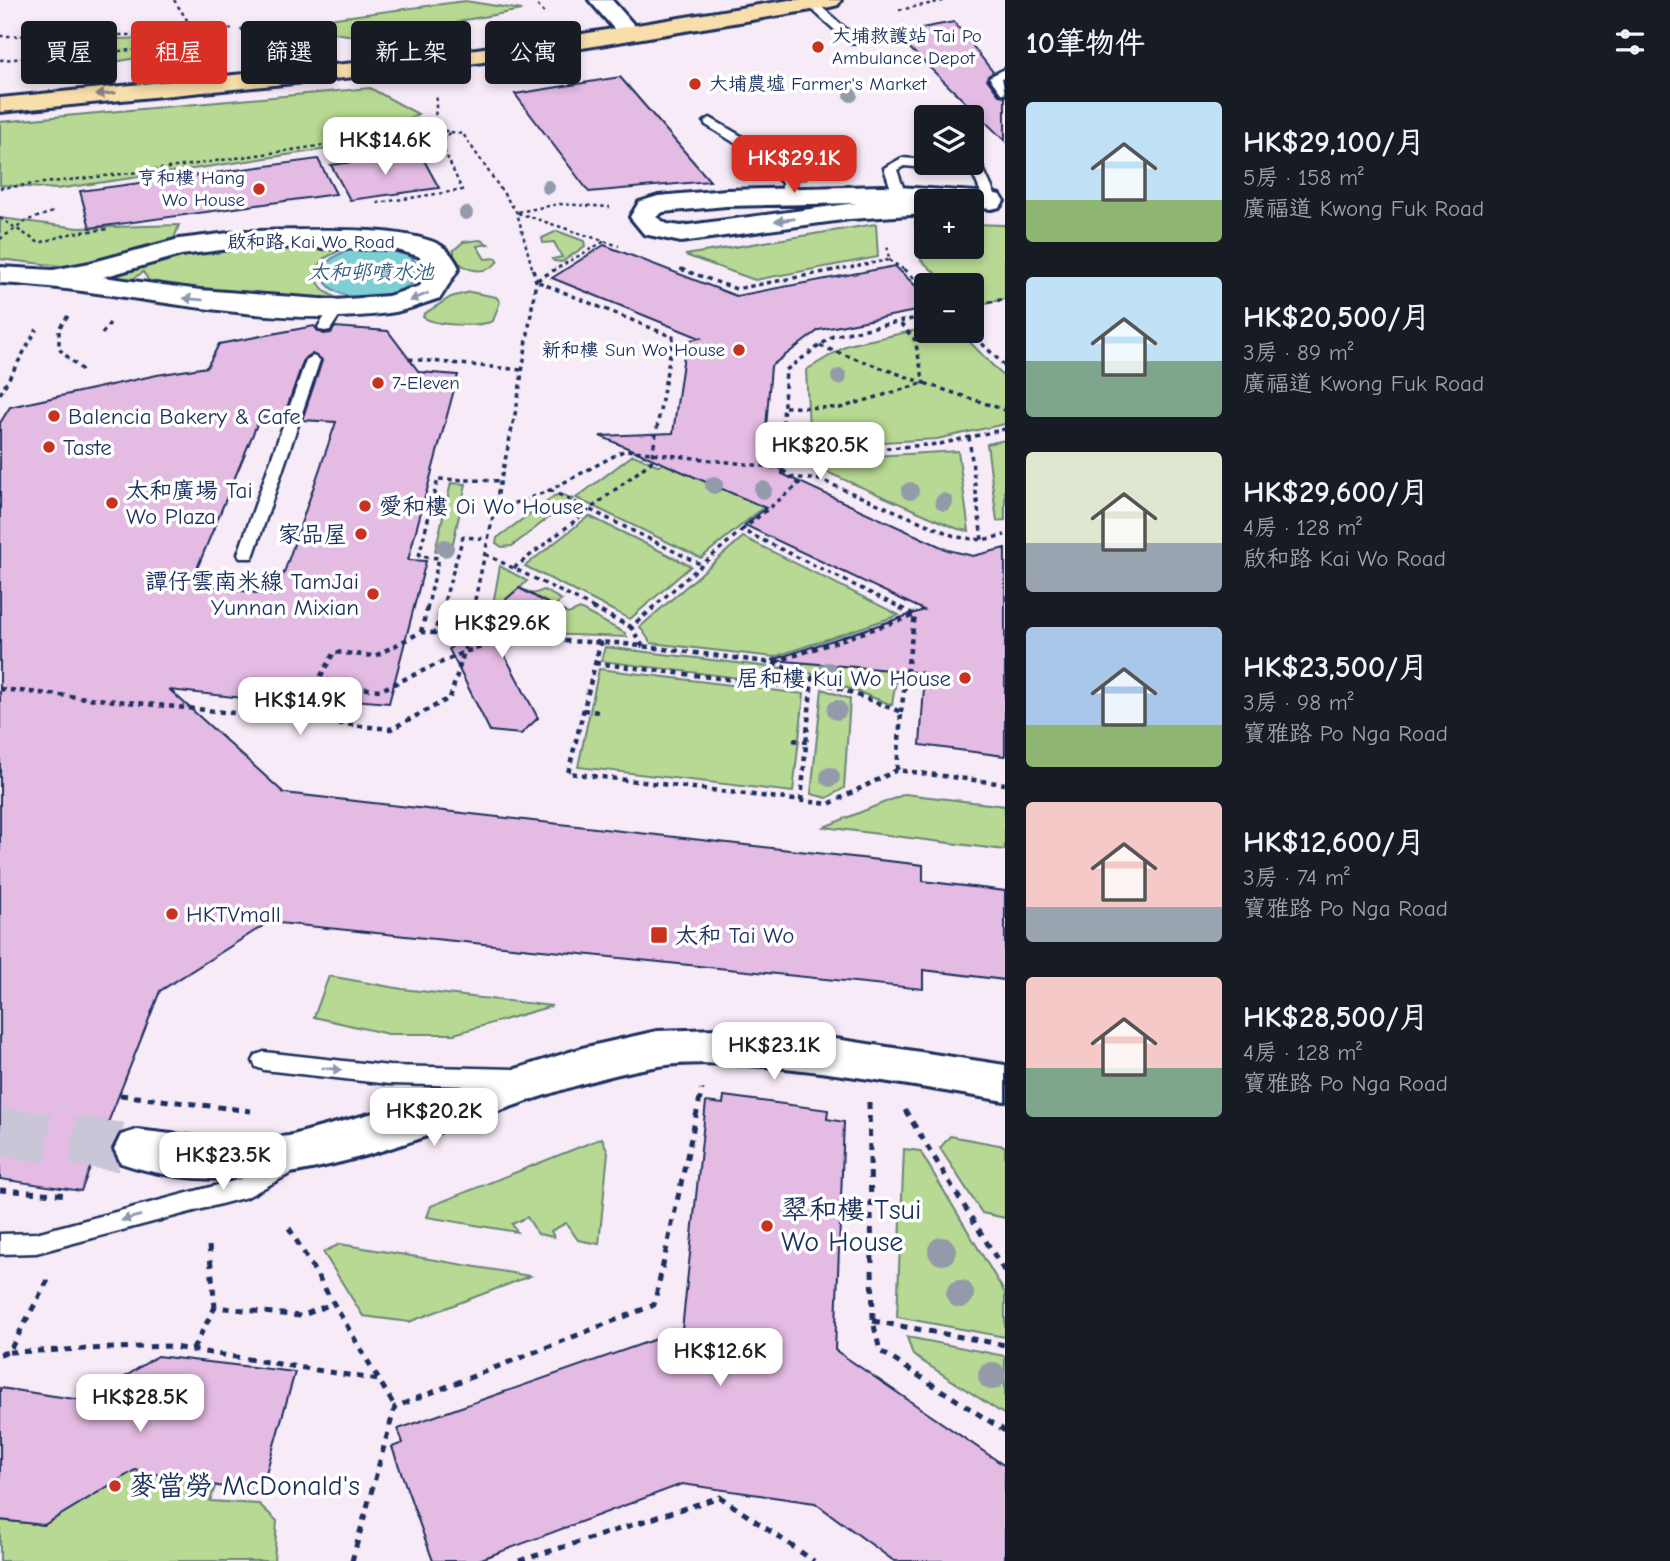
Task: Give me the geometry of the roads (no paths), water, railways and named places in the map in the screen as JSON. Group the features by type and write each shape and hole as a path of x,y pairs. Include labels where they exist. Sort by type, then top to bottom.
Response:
{"main road":[{"path":"577,19 607,7 702,0"},
{"path":"0,105 425,63 630,33 820,1"},
{"path":"474,34 485,32"}],"street":[{"path":"607,7 630,33"},
{"path":"909,203 681,234 654,229 643,217 648,208 666,202 787,196 909,203 989,202"},
{"name":"啟和路 Kai Wo Road","path":"0,275 53,278 331,317 417,300 433,291 443,281 445,268 440,258 428,250 395,241 246,239 179,247 93,271 53,278"},
{"path":"137,1149 196,1158 263,1159 308,1151 391,1128 540,1078 592,1063 660,1049 711,1046 796,1051 1005,1083"}],"lane":[{"path":"820,1 853,41"},
{"path":"1005,73 995,77 1005,90"},
{"path":"710,122 764,155 789,183 787,196"},
{"path":"246,554 313,360"},
{"path":"264,1061 389,1075 540,1078"},
{"path":"0,1244 36,1243 247,1187 308,1151"}],"water":[{"name":"太和邨噴水池","path":"378,247 413,258 417,263 419,278 396,292 365,297 336,292 326,283 321,271 339,254 353,249"}],"tunnel":[{"path":"0,1132 137,1149"}],"place":[{"name":"大埔救護站 Tai Po Ambulance Depot","path":"818,47"},
{"name":"大埔農墟 Farmer's Market","path":"695,84"},
{"name":"亨和樓 Hang Wo House","path":"259,189"},
{"name":"新和樓 Sun Wo House","path":"739,350"},
{"name":"7-Eleven","path":"378,383"},
{"name":"Balencia Bakery & Cafe","path":"54,416"},
{"name":"Taste","path":"49,447"},
{"name":"太和廣場 Tai Wo Plaza","path":"112,503"},
{"name":"愛和樓 Oi Wo House","path":"365,506"},
{"name":"家品屋","path":"361,534"},
{"name":"譚仔雲南米線 TamJai Yunnan Mixian","path":"373,594"},
{"name":"居和樓 Kui Wo House","path":"965,678"},
{"name":"HKTVmall","path":"172,914"},
{"name":"太和 Tai Wo","path":"659,935"},
{"name":"翠和樓 Tsui Wo House","path":"767,1226"},
{"name":"麥當勞 McDonald's","path":"115,1486"}]}
